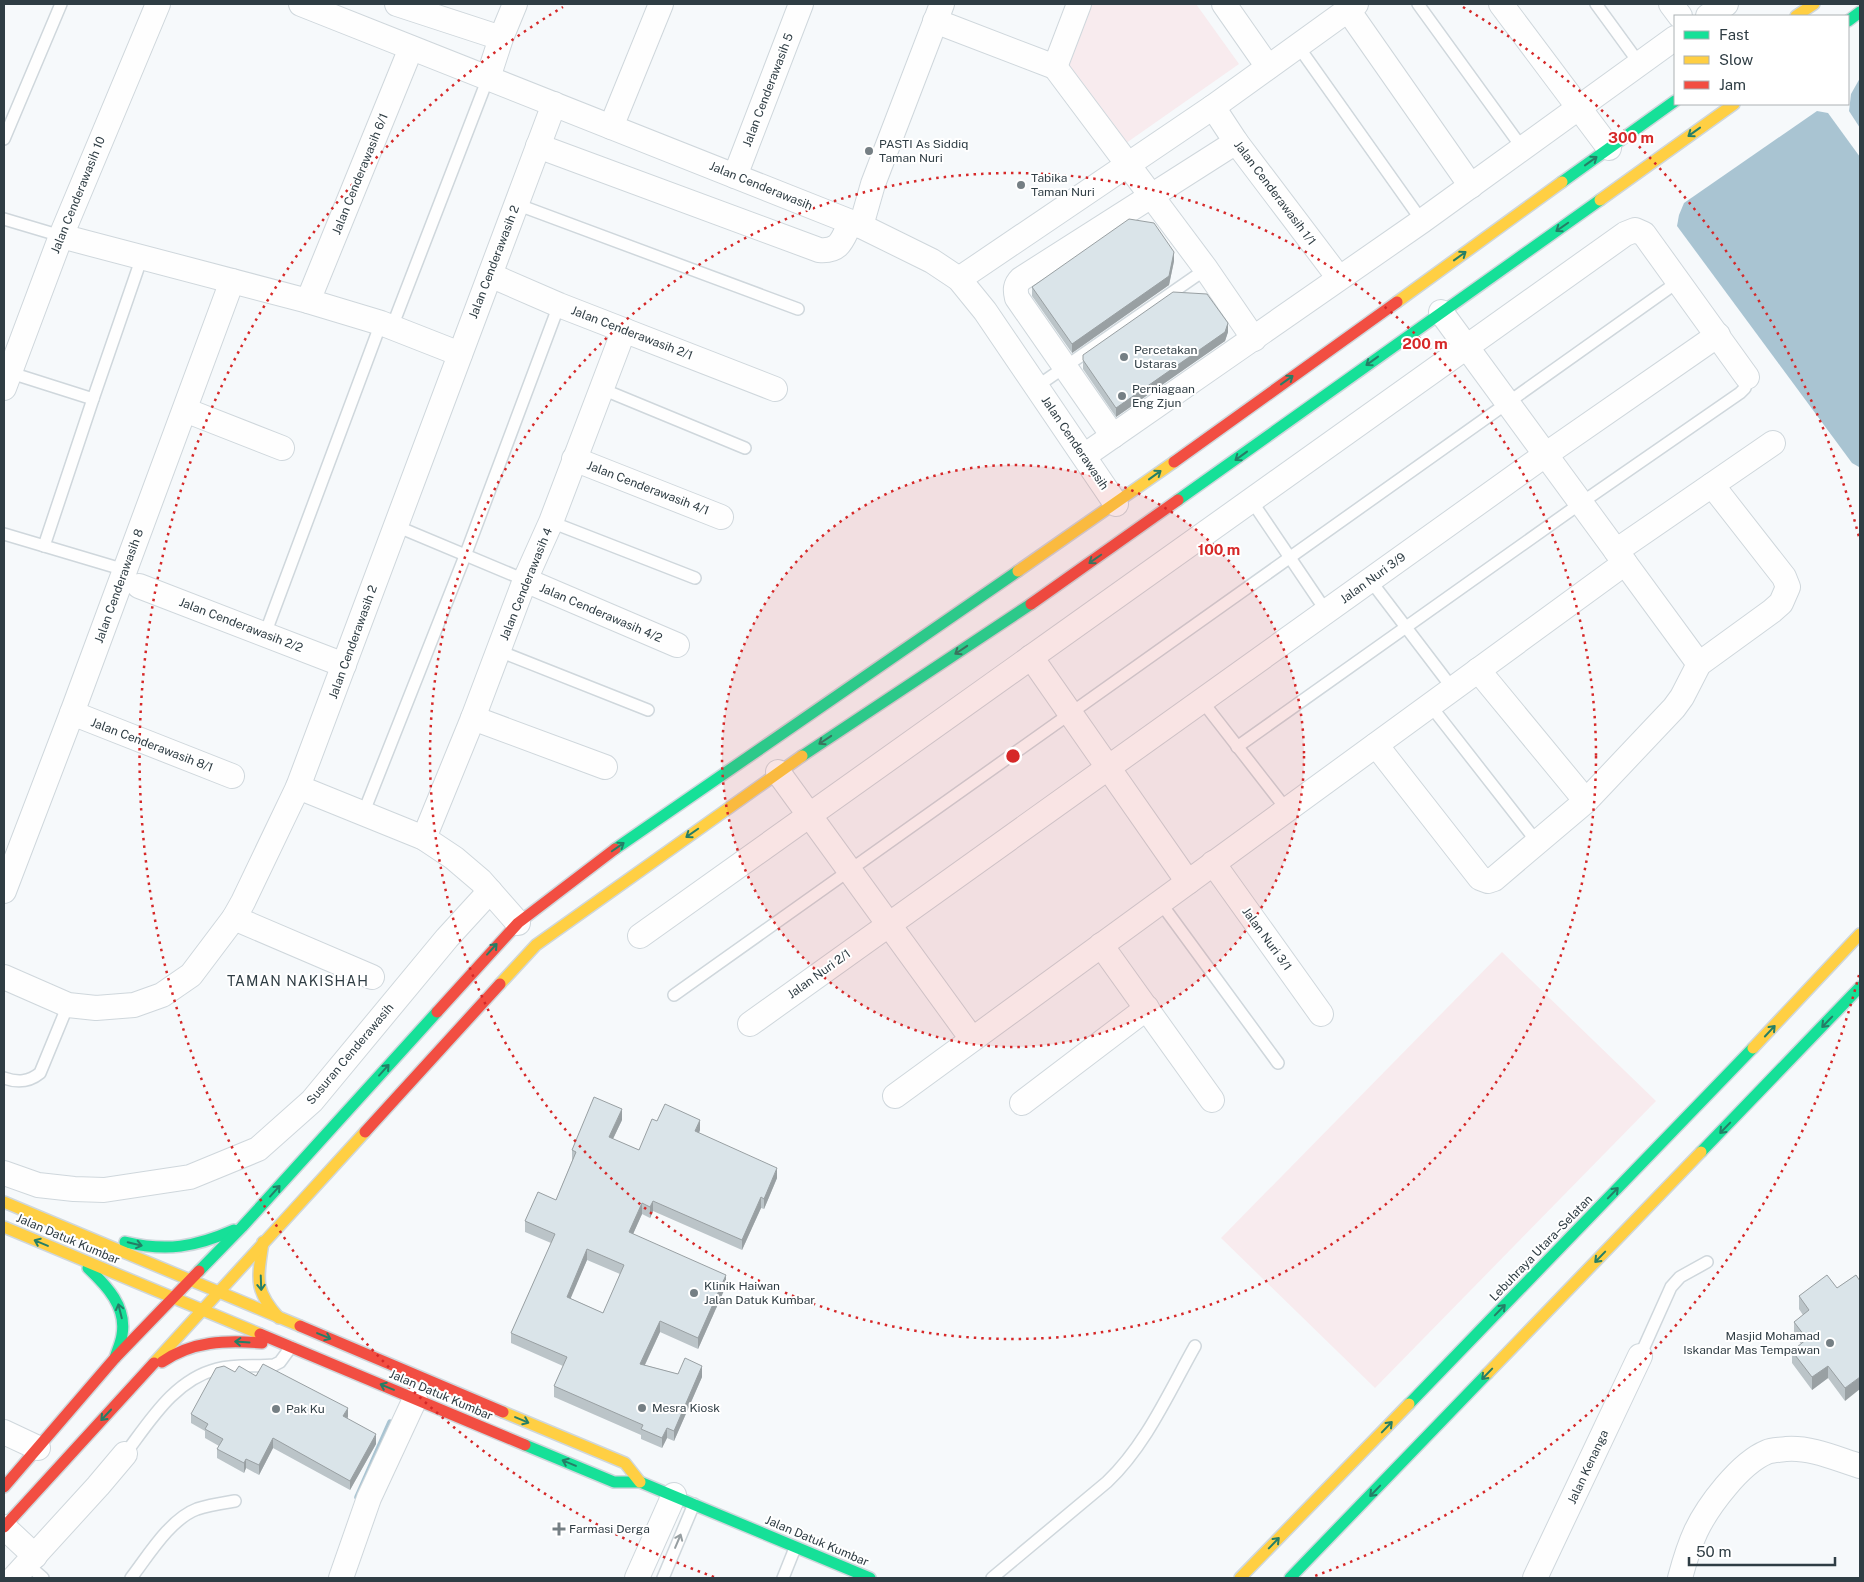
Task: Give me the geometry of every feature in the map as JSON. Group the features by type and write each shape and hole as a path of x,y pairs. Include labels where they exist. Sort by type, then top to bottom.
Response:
{"main road":[{"path":"1798,15 1814,4"},
{"path":"1849,20 1860,12"},
{"path":"4,1487 114,1358 242,1227 518,923 605,856 1116,504 1674,102"},
{"path":"4,1527 536,945 778,772 1064,581 1733,105"},
{"name":"Lebuhraya Utara–Selatan","path":"1240,1578 1736,1066 1860,934"},
{"path":"1290,1578 1860,987"},
{"name":"Jalan Datuk Kumbar","path":"4,1202 625,1463 640,1482"},
{"name":"Jalan Datuk Kumbar","path":"4,1227 614,1482 640,1482 870,1578"},
{"path":"70,1230 144,1246 172,1248 197,1244 242,1227"},
{"path":"263,1242 260,1286 262,1296 267,1305 279,1318"},
{"path":"77,1259 110,1290 119,1304 122,1335 114,1358"},
{"path":"140,1379 165,1359 194,1346 226,1340 291,1347"}],"street":[{"name":"Jalan Cenderawasih 10","path":"6,377 61,236 158,4"},
{"name":"Jalan Cenderawasih","path":"301,4 356,14 411,48 856,224 932,261 959,279 985,311 1116,504"},
{"path":"397,4 501,38"},
{"path":"488,78 515,4"},
{"path":"611,127 661,4"},
{"name":"Jalan Cenderawasih 5","path":"735,176 801,4"},
{"path":"1055,67 1079,4"},
{"path":"1501,4 1609,148"},
{"path":"1671,4 1679,15"},
{"path":"1710,15 1726,4"},
{"path":"1230,6 1268,67"},
{"path":"959,279 1213,107 1352,7 1471,186"},
{"path":"538,146 819,250 828,251 838,246 856,224 938,12 1055,67 1206,269 1254,339"},
{"path":"1084,456 1422,221 1523,149 1577,107 1674,39"},
{"name":"Jalan Cenderawasih 6/1","path":"308,301 411,48"},
{"name":"Jalan Cenderawasih 2","path":"4,977 68,1005 96,1008 134,1005 162,994 191,975 234,918 298,788 554,104"},
{"name":"Jalan Cenderawasih 1/1","path":"1213,107 1236,142 1339,278"},
{"path":"1113,436 1017,298 1016,284 1236,142"},
{"path":"640,936 1625,234 1635,230 1644,234 1747,377"},
{"path":"61,236 308,301 387,325 460,354"},
{"path":"1010,245 1029,274"},
{"name":"Jalan Cenderawasih 2/1","path":"490,275 559,305 775,389"},
{"name":"Jalan Cenderawasih 8","path":"4,891 72,713 132,578 185,410 232,281"},
{"path":"1440,312 1699,664"},
{"name":"Jalan Cenderawasih 4","path":"424,838 473,718 525,580 551,522 624,330"},
{"name":"Jalan Nuri 3/9","path":"1107,768 1545,455 1718,335"},
{"path":"185,410 282,448"},
{"path":"895,1096 1453,689 1712,485 1773,443"},
{"name":"Jalan Cenderawasih 4/1","path":"574,459 721,517"},
{"path":"1376,745 1480,878 1488,881 1494,879 1586,801 1674,708 1682,697 1699,664 1781,603 1788,587 1784,577 1712,485"},
{"name":"Jalan Cenderawasih 2/2","path":"132,578 344,665"},
{"name":"Jalan Cenderawasih 4/2","path":"525,580 677,646"},
{"path":"1030,658 1188,882"},
{"path":"1478,670 1586,801"},
{"name":"Jalan Cenderawasih 8/1","path":"72,713 232,776"},
{"path":"473,718 604,767"},
{"name":"Jalan Nuri 2/1","path":"750,1024 1107,768"},
{"path":"778,772 972,1039"},
{"path":"298,788 424,838 454,858 481,881 518,923"},
{"name":"Jalan Nuri 3/1","path":"1213,863 1321,1014"},
{"name":"Susuran Cenderawasih","path":"4,1173 38,1185 104,1190 190,1177 258,1149 312,1100 447,938 490,891"},
{"path":"234,918 372,978"},
{"path":"1101,945 1212,1100"},
{"path":"1022,1103 1147,1008"},
{"name":"Jalan Kenanga","path":"1535,1578 1640,1356"},
{"path":"341,1578 369,1498 415,1399"},
{"path":"4,1432 38,1448"},
{"path":"1680,1578 1696,1532 1709,1509 1750,1462 1767,1452 1787,1449 1808,1451 1860,1466"},
{"path":"4,1527 30,1569 125,1454"},
{"path":"637,1578 684,1499"}],"lane":[{"path":"4,139 61,4"},
{"path":"1418,4 1523,149"},
{"path":"1596,4 1639,63"},
{"path":"1298,46 1422,221"},
{"path":"265,634 387,325 488,78"},
{"path":"516,204 798,309"},
{"path":"4,219 61,236"},
{"path":"44,546 142,258"},
{"path":"1036,387 1206,269"},
{"path":"674,995 1679,281"},
{"path":"363,814 465,556 559,305"},
{"path":"6,377 93,399"},
{"path":"1237,747 1581,503 1740,393 1745,388 1747,377"},
{"path":"602,389 745,448"},
{"path":"1251,500 1326,611"},
{"path":"551,522 695,578"},
{"path":"396,526 525,580"},
{"path":"4,534 44,546 132,578"},
{"path":"1370,580 1453,689"},
{"path":"499,651 648,710"},
{"path":"1202,700 1287,810"},
{"path":"1430,705 1537,842"},
{"path":"1160,902 1278,1063"},
{"path":"4,1078 24,1082 40,1073 68,1005"},
{"path":"1640,1356 1671,1287 1680,1277 1707,1262"},
{"path":"992,1578 1124,1466 1138,1446 1195,1346"},
{"path":"125,1454 169,1396 184,1384 218,1368 274,1365 280,1362 291,1347"},
{"path":"663,1578 684,1499"},
{"path":"131,1578 174,1524 185,1515 197,1509 235,1501"},
{"path":"783,1578 795,1548"}],"shaded area":[{"path":"1089,4 1196,4 1239,64 1119,148 1066,72"},
{"path":"1502,952 1656,1101 1375,1388 1221,1238"}],"water":[{"path":"1860,78 1860,128 1849,111 1851,94"},
{"path":"1817,111 1828,113 1860,157 1859,467 1852,463 1677,226 1684,203"}],"building":[{"path":"1129,219 1154,223 1174,252 1169,276 1072,344 1032,287"},
{"path":"1173,292 1207,294 1228,323 1225,332 1116,408 1083,360 1083,355"},
{"path":"594,1097 622,1109 609,1137 639,1150 652,1119 657,1121 665,1104 700,1120 695,1131 777,1168 764,1199 761,1197 742,1240 653,1201 650,1207 642,1203 629,1232 726,1275 698,1338 660,1321 640,1364 678,1374 685,1358 702,1366 674,1431 667,1428 662,1438 641,1429 643,1425 554,1386 567,1357 511,1333 555,1234 525,1221 538,1192 556,1200 576,1152 572,1150","holes":["587,1249 624,1265 603,1313 567,1297"]},
{"name":"Masjid Mohamad Iskandar Mas Tempawan","path":"1827,1275 1837,1288 1856,1275 1860,1281 1860,1377 1845,1388 1828,1366 1812,1377 1792,1351 1807,1339 1794,1322 1809,1310 1799,1296"},
{"path":"263,1364 348,1408 343,1416 376,1434 350,1481 273,1438 259,1465 246,1459 244,1463 217,1449 223,1439 205,1429 208,1424 191,1414 216,1368 224,1366 235,1372 239,1366 256,1376"}],"waterway":[{"path":"357,1497 390,1422"}],"traffic: fast":[{"path":"1849,20 1860,12"},
{"path":"1562,182 1674,102"},
{"path":"1178,500 1600,200"},
{"path":"615,849 1018,571"},
{"path":"802,756 1031,604"},
{"path":"1701,1152 1860,987"},
{"path":"199,1271 242,1227 437,1012"},
{"path":"1409,1404 1753,1048"},
{"path":"125,1242 154,1247 181,1246 220,1236 234,1230"},
{"path":"88,1268 114,1298 121,1315 122,1335 115,1358"},
{"path":"1290,1578 1487,1374"},
{"path":"525,1445 614,1482 640,1482 870,1578"}],"traffic: slow":[{"path":"1798,15 1814,4"},
{"path":"1600,200 1733,105"},
{"path":"1397,302 1562,182"},
{"path":"1018,571 1174,462"},
{"path":"500,984 536,945 802,756"},
{"path":"1753,1048 1860,934"},
{"path":"154,1363 365,1132"},
{"path":"1487,1374 1701,1152"},
{"path":"4,1202 300,1326"},
{"path":"4,1227 260,1334"},
{"path":"263,1242 259,1283 265,1299 279,1318"},
{"path":"1240,1578 1409,1404"},
{"path":"503,1412 625,1463 640,1482"}],"traffic: jam":[{"path":"1174,462 1397,302"},
{"path":"1031,604 1178,500"},
{"path":"437,1012 518,923 615,849"},
{"path":"365,1132 500,984"},
{"path":"4,1487 115,1358 199,1271"},
{"path":"300,1326 503,1412"},
{"path":"260,1334 525,1445"},
{"path":"162,1362 173,1355 197,1346 222,1342 262,1343"},
{"path":"4,1527 154,1363"}],"place":[{"name":"PASTI As Siddiq Taman Nuri","path":"869,151"},
{"name":"Tabika Taman Nuri","path":"1021,185"},
{"name":"Percetakan Ustaras","path":"1124,357"},
{"name":"Perniagaan Eng Zjun","path":"1122,396"},
{"name":"Klinik Haiwan Jalan Datuk Kumbar","path":"694,1293"},
{"name":"Masjid Mohamad Iskandar Mas Tempawan","path":"1830,1343"},
{"name":"Mesra Kiosk","path":"642,1408"},
{"name":"Pak Ku","path":"276,1409"},
{"name":"Farmasi Derga","path":"559,1529"}],"district":[{"name":"TAMAN NAKISHAH","path":"298,981"}]}
